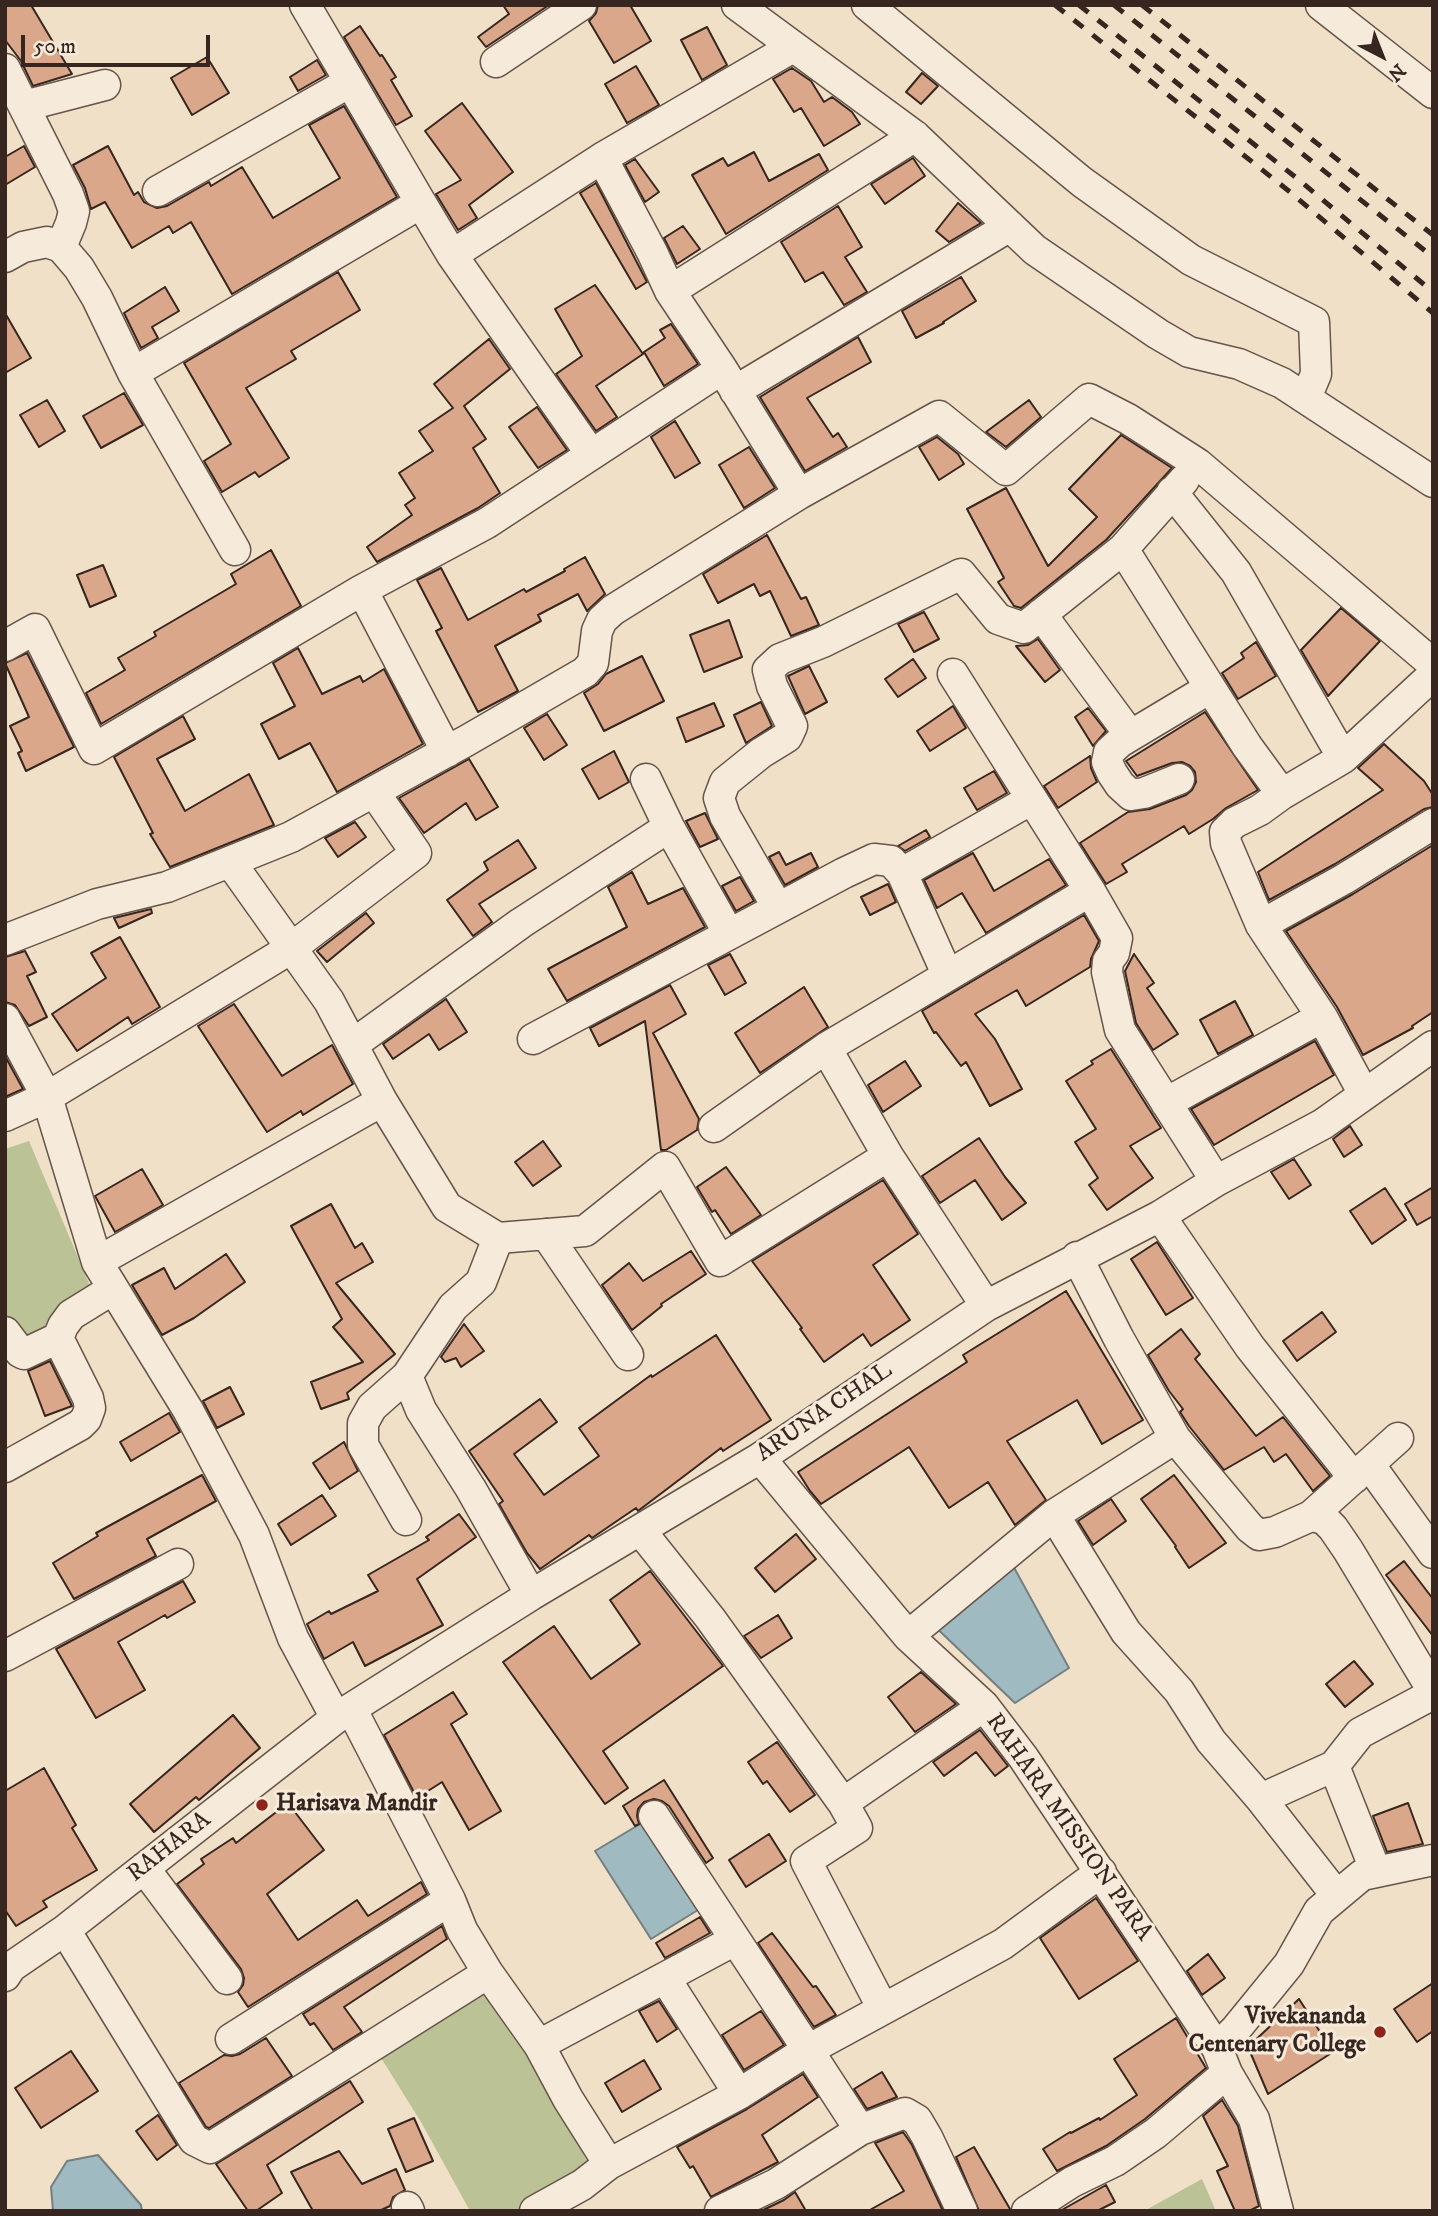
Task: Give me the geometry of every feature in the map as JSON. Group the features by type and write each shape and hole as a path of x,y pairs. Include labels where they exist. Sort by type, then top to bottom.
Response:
{"street":[{"path":"304,5 452,255 591,454"},
{"path":"496,62 581,5"},
{"path":"737,5 915,135 1035,250 1189,352 1240,364 1282,383 1433,482"},
{"path":"867,5 1082,182 1191,260 1314,322 1316,374 1306,398"},
{"path":"1321,5 1433,93"},
{"path":"452,255 602,158 793,47"},
{"path":"7,75 74,211 61,247"},
{"path":"158,191 349,82"},
{"path":"24,106 105,85"},
{"path":"670,291 915,135"},
{"path":"602,158 670,291 799,494"},
{"path":"134,373 421,203"},
{"path":"5,646 35,629 94,749 362,590 487,523 591,454 1010,226"},
{"path":"5,257 23,247 47,242 61,247 79,268 134,373 235,550"},
{"path":"5,940 97,904 167,887 230,863 291,837 447,752 585,672 593,663 597,631 602,620 613,610 799,494 939,416 1006,470 1089,399 1128,419 1198,464 1433,664"},
{"path":"778,908 725,816 719,798 725,782 761,753 787,737 792,726 772,686 768,670 779,659 822,642 961,574 998,619 1024,628 1123,549 1198,464"},
{"path":"1172,492 1236,572 1343,758"},
{"path":"1123,549 1247,746 1282,794"},
{"path":"362,590 447,752"},
{"path":"1041,614 1130,736"},
{"path":"953,674 1117,938 1107,972 1120,1030 1216,1181"},
{"path":"1364,1094 1322,1017 1261,925 1226,843 1225,832 1234,822 1260,810 1343,758 1433,675"},
{"path":"1179,779 1144,793 1131,795 1120,785 1107,762 1109,752 1130,736 1210,688"},
{"path":"646,779 669,827 729,934"},
{"path":"5,1116 47,1097 290,949 416,853 374,792"},
{"path":"902,873 1032,799"},
{"path":"1261,925 1344,879 1433,824"},
{"path":"352,1045 521,923 669,827"},
{"path":"533,1039 874,859 891,861 902,873 947,974"},
{"path":"230,863 329,1001 382,1101 446,1207 499,1238 585,1231 664,1167 720,1261 888,1156"},
{"path":"715,1128 826,1048 1090,891"},
{"path":"1166,1103 1322,1017"},
{"path":"5,1019 47,1097 97,1262 187,1410 254,1535 293,1638 344,1714 450,1900 462,1930 488,1973 539,2045 568,2099 610,2164"},
{"path":"826,1048 888,1156 986,1306"},
{"name":"ARUNA CHAL","path":"344,1714 531,1595 760,1458 986,1306 1160,1216 1216,1181 1323,1124 1364,1094 1431,1052"},
{"path":"97,1262 382,1101"},
{"path":"1160,1216 1250,1347 1433,1553"},
{"path":"547,1234 628,1355"},
{"path":"406,1520 363,1445 363,1423 372,1406 407,1376 453,1307 481,1282 499,1238"},
{"path":"1077,1257 1119,1339 1175,1438 1250,1528 1259,1535 1275,1532 1311,1516 1398,1438"},
{"path":"5,1332 24,1354 58,1338 71,1315 113,1289"},
{"path":"5,1467 80,1425 86,1419 90,1408 88,1398 58,1338"},
{"path":"407,1376 421,1410 471,1489 531,1595"},
{"path":"908,1636 1054,1515 1175,1438"},
{"name":"RAHARA MISSION PARA","path":"760,1458 908,1636 984,1706 1023,1757 1222,2060 1254,2119 1278,2211"},
{"path":"1054,1515 1126,1632 1180,1691 1211,1741 1338,1896"},
{"path":"1261,1799 1334,1766 1360,1733 1433,1692 1333,1528 1324,1519 1311,1516"},
{"path":"640,1530 710,1618 843,1803 857,1828 806,1861 883,2009"},
{"path":"5,1656 178,1564"},
{"path":"843,1803 984,1706"},
{"name":"RAHARA","path":"5,1976 10,1966 65,1930 344,1714"},
{"path":"1334,1766 1376,1872"},
{"path":"654,1816 860,2130"},
{"path":"1027,2211 1072,2182 1115,2161 1156,2133 1222,2060 1236,2029 1289,1964 1319,1911 1362,1875 1433,1860"},
{"path":"144,1868 227,1979"},
{"path":"540,2210 582,2185 610,2164 739,2094 808,2050 1003,1944 1101,1872"},
{"path":"231,2039 450,1900"},
{"path":"65,1930 194,2140 210,2148 488,1973"},
{"path":"539,2045 735,1940"},
{"path":"665,1978 739,2094"},
{"path":"720,2211 776,2184 860,2130 905,2113 917,2120 927,2137 962,2211"}],"green space":[{"path":"29,1141 93,1293 34,1338 5,1338 5,1149"},
{"path":"485,1984 533,2053 587,2161 524,2211 470,2211 421,2122 378,2053"},
{"path":"1202,2179 1216,2211 1144,2211"}],"water":[{"path":"1011,1562 1069,1668 1015,1703 928,1620"},
{"path":"650,1818 706,1905 651,1939 595,1851"},
{"path":"98,2155 141,2205 142,2211 53,2211 51,2187 67,2161"}],"building":[{"path":"5,5 31,5 72,74 33,86 21,61 5,40"},
{"path":"503,5 549,5 486,47 478,37 509,14"},
{"path":"598,5 630,5 651,41 614,63 589,21 596,13"},
{"path":"360,26 396,77 391,80 412,116 396,125 344,37"},
{"path":"707,27 727,65 702,80 681,40"},
{"path":"207,57 229,93 192,115 171,78"},
{"path":"317,60 326,75 298,91 290,77"},
{"path":"636,66 659,105 627,123 605,84"},
{"path":"792,68 811,81 824,102 832,97 852,112 860,124 824,146 801,108 794,112 773,79"},
{"path":"922,73 938,86 921,104 906,92"},
{"path":"462,103 513,172 469,205 477,218 458,230 436,194 461,180 425,131"},
{"path":"344,106 397,197 232,294 191,222 173,233 169,226 132,248 105,202 91,209 85,188 73,165 108,146 134,195 138,192 144,202 157,208 167,206 209,182 211,186 242,167 273,218 340,178 309,125"},
{"path":"24,146 35,167 5,185 5,157"},
{"path":"754,152 769,181 819,154 828,170 726,234 692,175 723,158 728,166"},
{"path":"913,158 925,176 885,204 871,184"},
{"path":"635,159 659,192 645,202 625,165"},
{"path":"596,183 647,282 636,289 580,193"},
{"path":"958,203 981,223 949,242 936,231"},
{"path":"838,206 862,247 845,257 867,292 844,305 823,272 805,282 781,242"},
{"path":"683,226 700,249 677,264 664,238"},
{"path":"338,272 360,310 291,351 296,359 246,388 289,458 259,477 255,472 222,492 204,461 231,444 184,363"},
{"path":"961,277 976,301 916,338 902,311"},
{"path":"595,285 643,354 596,386 617,417 596,431 556,374 582,356 555,309"},
{"path":"165,287 179,311 152,327 158,338 141,348 124,313"},
{"path":"5,313 31,358 5,373"},
{"path":"671,324 698,364 664,386 644,352 665,338 660,330"},
{"path":"858,337 871,362 807,398 833,437 838,433 847,447 805,471 760,397"},
{"path":"489,339 510,369 464,406 486,439 473,448 500,493 478,508 377,562 367,547 412,515 405,505 415,498 399,473 433,451 419,431 453,408 434,384"},
{"path":"124,393 143,425 101,448 83,416"},
{"path":"47,400 65,431 39,447 20,415"},
{"path":"1029,400 1041,417 1006,447 986,432"},
{"path":"537,407 567,450 538,468 509,427"},
{"path":"675,421 700,463 675,478 651,437"},
{"path":"1121,435 1172,468 1106,540 1021,608 1014,606 998,582 1004,578 967,509 1006,488 1048,566 1097,517 1069,489"},
{"path":"937,437 958,454 964,464 939,480 919,447"},
{"path":"749,447 775,488 744,508 719,465"},
{"path":"767,535 801,599 806,597 819,625 791,636 770,591 760,596 754,584 718,603 703,574"},
{"path":"271,550 301,606 101,724 86,693 125,670 118,658 156,636 154,632 236,584 231,574"},
{"path":"585,557 605,594 587,611 578,594 538,615 541,621 495,646 518,691 478,712 436,631 442,628 417,580 441,568 468,620 524,589 526,592 565,571 564,569"},
{"path":"103,565 116,596 90,607 77,575"},
{"path":"1341,608 1380,641 1328,696 1301,650"},
{"path":"924,612 939,639 914,652 898,624"},
{"path":"729,620 742,657 704,672 690,635"},
{"path":"1038,639 1060,670 1045,682 1016,646 1028,645"},
{"path":"1256,642 1276,676 1238,699 1222,673 1244,658 1241,653"},
{"path":"298,648 322,694 360,676 363,682 384,669 423,744 337,792 310,743 279,759 261,724 295,706 273,663"},
{"path":"27,653 74,747 26,771 18,753 22,751 10,726 29,717 5,663"},
{"path":"642,656 664,701 604,731 584,693 598,684 606,674"},
{"path":"913,659 926,678 898,697 885,679"},
{"path":"809,666 827,702 805,714 788,676"},
{"path":"761,702 772,726 746,743 734,715"},
{"path":"714,703 724,726 686,742 677,718"},
{"path":"953,706 966,728 930,751 917,731"},
{"path":"1088,708 1106,731 1093,746 1075,717"},
{"path":"1205,712 1258,790 1189,834 1184,826 1122,864 1127,872 1106,884 1080,843 1128,812 1150,809 1186,795 1196,782 1195,772 1182,762 1137,776 1126,761"},
{"path":"547,714 567,745 544,760 524,728"},
{"path":"183,716 195,739 157,759 185,811 249,774 274,825 170,867 150,834 153,833 114,757"},
{"path":"1384,744 1424,781 1433,795 1433,807 1424,809 1335,864 1269,900 1258,872 1383,790 1358,768"},
{"path":"614,751 629,782 599,799 582,769"},
{"path":"1090,756 1091,768 1097,782 1058,808 1044,786"},
{"path":"469,759 498,807 476,820 466,803 424,833 399,798"},
{"path":"994,771 1007,793 977,810 964,788"},
{"path":"705,813 718,839 700,847 686,821"},
{"path":"355,822 366,837 338,857 325,838"},
{"path":"926,830 930,837 905,851 898,846"},
{"path":"518,840 536,868 479,904 492,922 473,936 447,900 488,870 484,862"},
{"path":"1433,845 1433,1012 1412,1026 1413,1028 1363,1055 1337,1007 1286,931"},
{"path":"779,852 786,865 811,853 818,867 785,885 769,857"},
{"path":"973,853 994,891 1049,859 1066,885 986,933 962,893 937,908 924,880"},
{"path":"632,872 648,904 683,888 705,927 567,1001 548,969 627,927 608,887"},
{"path":"740,877 754,901 736,911 722,886"},
{"path":"888,884 896,902 870,915 861,897"},
{"path":"151,909 152,913 119,928 114,918"},
{"path":"366,913 374,923 327,962 317,951"},
{"path":"1084,915 1099,941 1090,967 1026,1006 1017,990 975,1014 995,1039 1022,1089 990,1106 966,1062 961,1066 936,1032 934,1033 922,1011"},
{"path":"120,937 160,1007 132,1024 128,1017 77,1051 52,1014 106,978 91,953"},
{"path":"25,951 36,972 27,976 47,1017 29,1026 15,1005 5,1002 5,957"},
{"path":"730,954 746,983 725,995 708,965"},
{"path":"1134,954 1154,983 1147,988 1178,1034 1153,1050 1136,1023 1125,971"},
{"path":"670,985 686,1014 653,1033 699,1119 697,1130 666,1150 661,1150 645,1021 599,1046 590,1028"},
{"path":"804,987 828,1027 760,1073 735,1033"},
{"path":"446,999 467,1032 439,1050 429,1034 393,1059 383,1044"},
{"path":"1235,1001 1253,1035 1218,1054 1200,1020"},
{"path":"234,1004 282,1076 332,1045 353,1084 303,1115 301,1111 267,1132 198,1026"},
{"path":"1315,1041 1334,1075 1214,1145 1191,1109"},
{"path":"1111,1049 1161,1128 1130,1146 1153,1178 1107,1210 1089,1185 1098,1178 1075,1142 1096,1129 1066,1081"},
{"path":"5,1056 23,1089 5,1097"},
{"path":"905,1061 921,1086 883,1112 868,1085"},
{"path":"1350,1126 1362,1145 1344,1157 1333,1139"},
{"path":"979,1138 1026,1203 1002,1220 975,1180 940,1203 922,1176"},
{"path":"543,1141 561,1166 533,1186 515,1162"},
{"path":"1294,1159 1311,1185 1289,1199 1271,1172"},
{"path":"726,1167 761,1215 731,1234 715,1210 712,1212 697,1187"},
{"path":"142,1169 163,1205 115,1232 95,1196"},
{"path":"883,1180 918,1234 873,1265 910,1320 871,1346 863,1334 824,1362 752,1261"},
{"path":"1433,1187 1433,1216 1417,1225 1405,1204"},
{"path":"1385,1188 1406,1220 1372,1244 1350,1211"},
{"path":"331,1204 355,1248 362,1243 373,1262 336,1283 395,1354 347,1393 349,1399 321,1409 311,1382 363,1362 333,1327 342,1319 291,1226"},
{"path":"1157,1242 1193,1298 1166,1315 1131,1259"},
{"path":"691,1251 706,1274 661,1304 662,1306 632,1330 602,1285 629,1263 643,1281"},
{"path":"226,1254 245,1282 194,1318 162,1335 132,1285 164,1268 175,1289"},
{"path":"1066,1291 1143,1420 1102,1444 1077,1400 1007,1441 1046,1500 1015,1525 988,1482 949,1508 909,1447 821,1504 810,1491 798,1472 967,1362 963,1355"},
{"path":"1322,1312 1336,1332 1297,1361 1283,1341"},
{"path":"464,1324 484,1351 461,1367 456,1358 445,1362 441,1357"},
{"path":"1181,1329 1200,1354 1195,1359 1256,1436 1283,1417 1330,1476 1313,1491 1286,1454 1274,1462 1264,1447 1224,1470 1189,1426 1180,1412 1183,1409 1148,1355"},
{"path":"716,1335 771,1420 723,1451 721,1448 638,1511 636,1508 592,1538 589,1535 540,1569 527,1553 499,1504 503,1501 469,1451 540,1399 557,1422 514,1454 544,1495 599,1456 579,1428 651,1375 652,1377"},
{"path":"50,1361 72,1406 45,1416 28,1371"},
{"path":"230,1387 244,1414 217,1428 203,1401"},
{"path":"169,1413 180,1432 131,1461 120,1442"},
{"path":"344,1442 358,1471 330,1489 313,1463"},
{"path":"202,1475 216,1501 147,1539 156,1556 74,1599 53,1563 98,1536 96,1533"},
{"path":"1174,1475 1226,1543 1189,1568 1141,1499"},
{"path":"322,1495 336,1516 291,1545 278,1524"},
{"path":"1111,1499 1126,1521 1093,1545 1078,1521"},
{"path":"459,1514 476,1537 417,1579 443,1625 365,1666 353,1642 324,1659 307,1624 329,1611 331,1614 378,1591 368,1575 429,1540 426,1537"},
{"path":"796,1534 816,1559 775,1592 755,1568"},
{"path":"1404,1561 1433,1599 1433,1636 1386,1575"},
{"path":"650,1571 723,1666 603,1751 628,1788 605,1804 503,1662 554,1626 591,1679 640,1644 610,1600"},
{"path":"183,1581 195,1602 167,1618 165,1615 118,1642 145,1690 96,1718 56,1649"},
{"path":"778,1615 792,1638 761,1658 744,1636"},
{"path":"1354,1661 1373,1684 1345,1707 1326,1684"},
{"path":"921,1672 956,1704 915,1732 888,1697"},
{"path":"453,1692 467,1714 451,1724 501,1811 469,1830 442,1782 417,1798 384,1735"},
{"path":"233,1715 260,1748 199,1800 196,1797 154,1832 130,1804"},
{"path":"980,1730 1008,1766 995,1776 976,1752 944,1776 933,1762"},
{"path":"777,1742 815,1795 790,1812 767,1781 763,1784 748,1762"},
{"path":"44,1768 76,1825 72,1828 97,1870 43,1901 47,1907 16,1926 5,1910 5,1791"},
{"path":"664,1780 713,1858 706,1863 669,1806 662,1801 654,1799 644,1802 638,1809 639,1824 635,1826 623,1806"},
{"path":"288,1803 324,1850 267,1894 298,1940 357,1900 368,1916 421,1882 427,1894 248,2007 238,1992 244,1978 241,1969 177,1884 204,1864 201,1859 233,1838 236,1843"},
{"path":"1408,1803 1423,1844 1387,1852 1373,1816"},
{"path":"769,1834 786,1861 746,1887 729,1860"},
{"path":"1096,1898 1138,1961 1079,1999 1040,1938"},
{"path":"700,1917 710,1933 665,1958 656,1943"},
{"path":"442,1926 447,1939 344,2007 362,2032 333,2050 314,2023 310,2025 303,2014"},
{"path":"772,1933 836,2015 814,2027 758,1943"},
{"path":"1208,1954 1225,1978 1202,1995 1187,1971"},
{"path":"1433,1983 1433,2031 1417,2042 1394,2009"},
{"path":"1299,1999 1333,2052 1268,2094 1248,2047"},
{"path":"659,2001 677,2029 657,2042 639,2011"},
{"path":"761,2011 784,2045 744,2070 722,2035"},
{"path":"1176,2018 1206,2068 1145,2119 1106,2146 1057,2171 1043,2149 1070,2132 1099,2118 1100,2120 1137,2095 1114,2059"},
{"path":"266,2038 292,2076 209,2128 206,2127 179,2083 224,2055 240,2054"},
{"path":"71,2051 98,2091 41,2128 15,2088"},
{"path":"644,2060 661,2089 622,2112 605,2083"},
{"path":"882,2072 897,2097 867,2109 854,2089"},
{"path":"803,2074 818,2097 762,2135 778,2162 711,2197 693,2166 690,2168 677,2147 747,2109"},
{"path":"350,2081 363,2102 267,2165 282,2193 256,2211 248,2211 216,2164"},
{"path":"1222,2100 1238,2126 1259,2206 1249,2211 1235,2211 1217,2171 1228,2166 1203,2116"},
{"path":"158,2115 177,2145 157,2160 136,2131"},
{"path":"414,2118 433,2161 406,2172 388,2129"},
{"path":"903,2132 912,2145 943,2211 868,2211 904,2191 875,2143"},
{"path":"974,2147 1010,2211 979,2211 956,2157"},
{"path":"339,2151 362,2184 396,2169 405,2190 393,2197 390,2206 379,2211 313,2211 291,2172"},
{"path":"1106,2185 1115,2202 1097,2211 1060,2211"},
{"path":"795,2192 806,2211 761,2211 784,2200"}],"railway":[{"path":"1055,5 1290,192 1433,313"},
{"path":"1079,5 1299,180 1433,292"},
{"path":"1114,5 1433,257"},
{"path":"1142,5 1433,235"}],"place":[{"name":"Harisava Mandir","path":"262,1805"},
{"name":"Vivekananda Centenary College","path":"1380,2032"}]}
